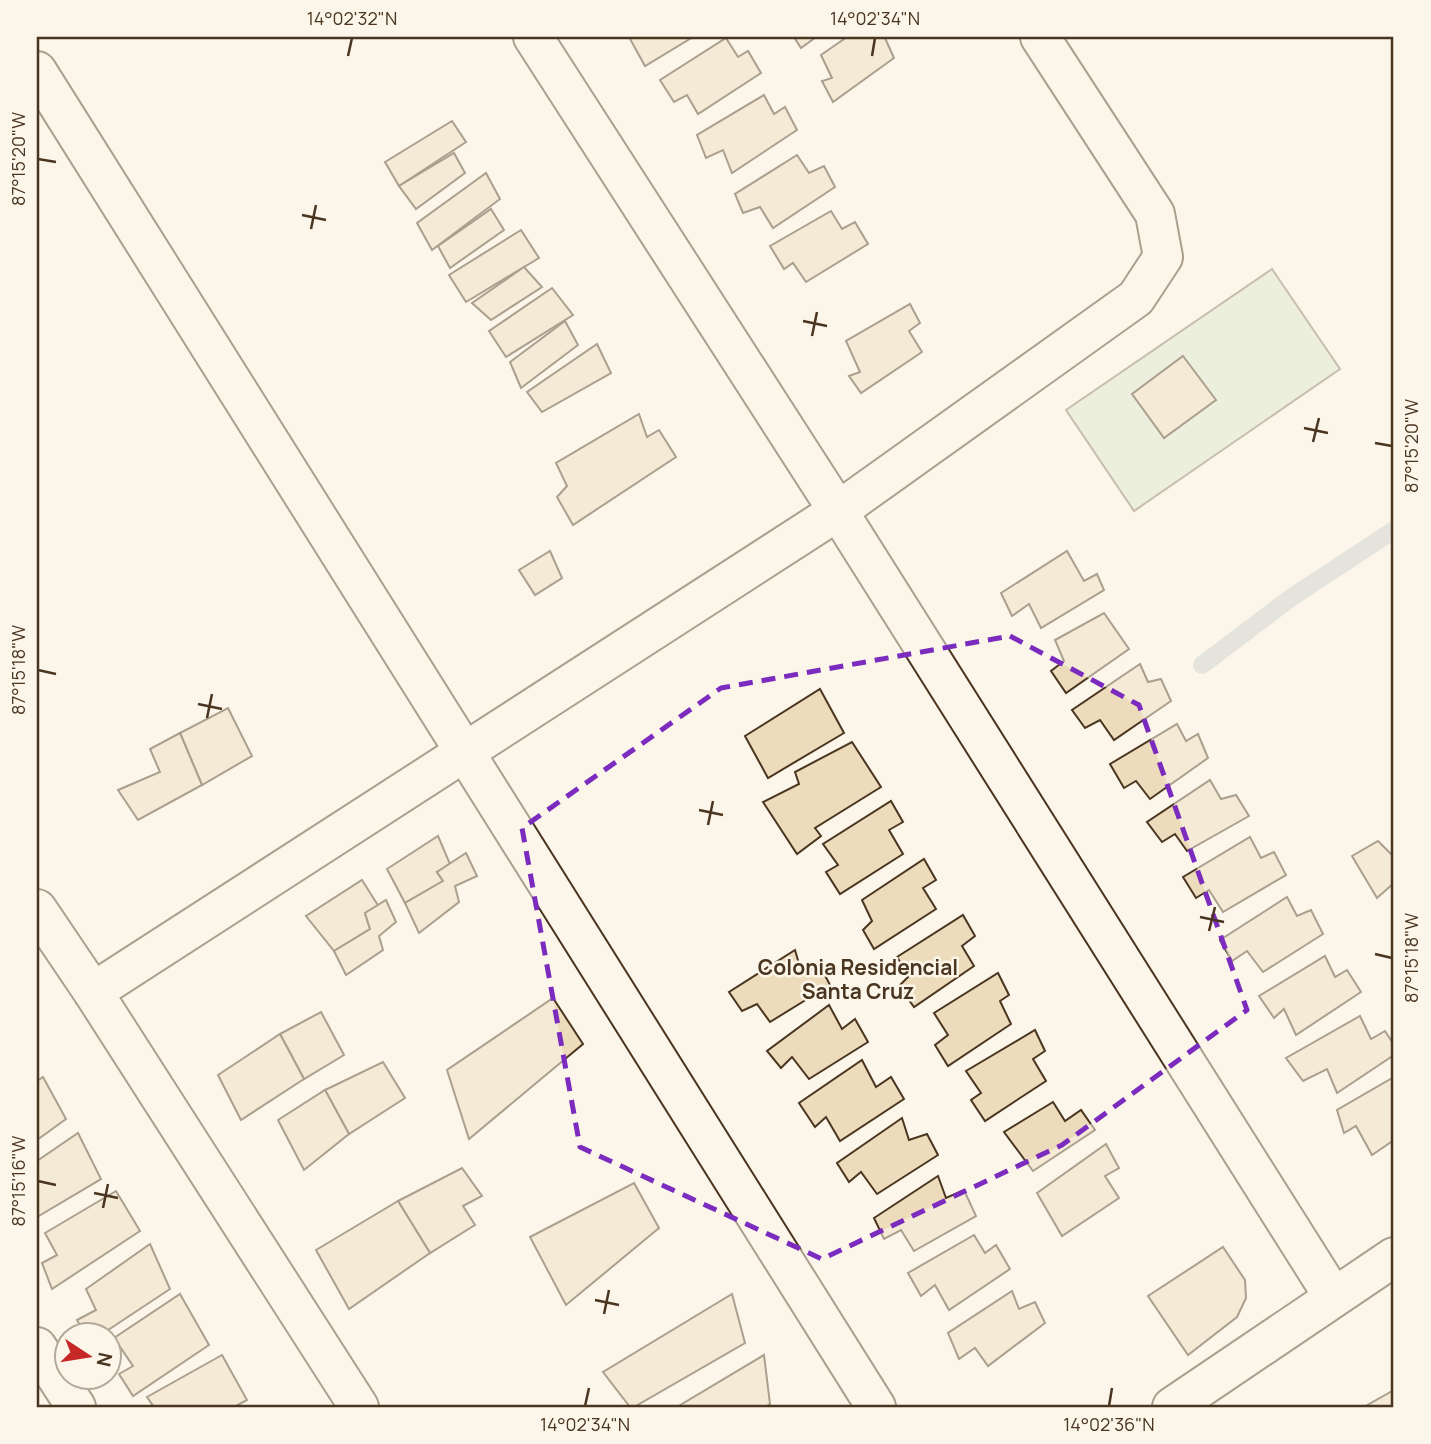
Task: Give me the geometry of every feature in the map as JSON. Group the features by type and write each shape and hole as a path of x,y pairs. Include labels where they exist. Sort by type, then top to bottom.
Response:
{"street":[{"path":"533,37 838,511 1333,1296"},
{"path":"93,992 838,511 1136,298 1163,257 1155,214 1040,37"},
{"path":"37,71 876,1407"},
{"path":"37,909 359,1407"},
{"path":"1172,1407 1394,1256"},
{"path":"37,1347 76,1407"}],"highlighted area":[{"path":"1010,636 1139,705 1247,1010 1062,1145 822,1259 580,1147 522,828 721,688"}],"green space":[{"path":"1272,269 1340,369 1134,511 1066,410"}],"building":[{"path":"629,37 693,37 645,66"},
{"path":"794,37 816,37 801,48"},
{"path":"847,37 888,37 885,38 894,58 833,102 822,81 832,78 821,55"},
{"path":"726,38 738,57 748,51 761,73 698,114 687,95 674,102 660,80"},
{"path":"764,95 774,114 785,107 797,130 732,173 723,150 706,158 697,135"},
{"path":"452,121 466,142 399,186 385,162"},
{"path":"454,153 465,173 416,209 399,186"},
{"path":"797,155 809,173 824,166 835,187 773,228 760,207 743,213 735,194"},
{"path":"486,173 500,199 432,250 417,223"},
{"path":"491,209 504,230 450,268 438,246"},
{"path":"831,211 842,229 855,222 868,244 806,282 793,263 784,269 770,246"},
{"path":"521,230 539,258 466,302 449,275"},
{"path":"524,267 542,287 491,320 472,303"},
{"path":"552,288 573,315 506,357 489,331"},
{"path":"910,304 920,323 909,331 922,352 861,393 849,376 860,372 846,341"},
{"path":"565,321 578,345 521,388 510,362"},
{"path":"597,344 611,373 542,412 527,392"},
{"path":"1183,356 1216,400 1164,438 1132,394"},
{"path":"639,414 647,437 659,430 676,457 573,525 557,497 567,486 556,463"},
{"path":"550,551 562,578 535,595 519,570"},
{"path":"1067,551 1084,581 1097,574 1104,590 1041,628 1029,604 1012,616 1001,593"},
{"path":"1104,613 1129,649 1066,693 1051,671 1064,661 1055,640"},
{"path":"1140,664 1148,682 1161,679 1171,701 1114,740 1100,720 1085,728 1072,710"},
{"path":"820,689 844,733 768,778 745,736"},
{"path":"228,708 252,756 202,785 180,733"},
{"path":"1177,724 1186,741 1198,734 1208,758 1150,799 1136,781 1124,788 1110,764"},
{"path":"180,733 202,785 138,820 118,790 160,772 150,749"},
{"path":"852,742 881,787 815,828 821,836 797,854 763,802 799,784 795,772"},
{"path":"1210,780 1221,799 1236,795 1249,816 1187,851 1175,834 1162,842 1147,822"},
{"path":"891,801 903,822 889,830 903,854 840,894 826,872 838,865 823,844"},
{"path":"438,836 450,864 437,872 443,881 405,903 387,869"},
{"path":"1250,837 1261,858 1274,852 1286,875 1223,912 1209,890 1196,898 1183,877"},
{"path":"1378,841 1394,857 1394,883 1377,898 1352,856"},
{"path":"466,853 477,876 455,886 459,902 419,933 405,903 443,881 437,872"},
{"path":"924,859 936,880 923,888 936,909 874,949 863,930 872,921 862,900"},
{"path":"362,880 379,907 365,913 370,929 334,951 306,916"},
{"path":"1287,897 1297,916 1311,910 1323,934 1263,972 1247,951 1232,961 1220,940"},
{"path":"386,900 396,922 379,936 383,950 346,975 334,951 370,929 365,913"},
{"path":"963,915 975,936 962,946 974,966 914,1007 899,986 909,976 897,957"},
{"path":"795,950 802,974 819,964 830,985 770,1022 757,1004 742,1011 729,992"},
{"path":"1325,956 1335,977 1347,970 1361,992 1296,1035 1284,1009 1274,1018 1259,996"},
{"path":"998,973 1009,995 1000,1001 1011,1024 948,1066 935,1045 948,1035 934,1013"},
{"path":"553,998 583,1044 469,1139 447,1070"},
{"path":"829,1005 842,1029 855,1019 868,1042 809,1079 792,1057 781,1068 767,1051"},
{"path":"321,1012 344,1055 304,1079 280,1034"},
{"path":"1360,1016 1371,1039 1385,1031 1394,1045 1394,1055 1337,1093 1327,1069 1303,1081 1286,1058"},
{"path":"1035,1030 1045,1051 1033,1059 1046,1081 985,1121 971,1100 981,1093 966,1071"},
{"path":"280,1034 304,1079 241,1120 218,1075"},
{"path":"862,1060 876,1087 891,1077 904,1099 840,1141 826,1117 815,1127 799,1103"},
{"path":"383,1062 405,1098 349,1134 325,1090"},
{"path":"43,1077 66,1119 37,1140 37,1081"},
{"path":"1394,1077 1394,1140 1372,1155 1356,1126 1344,1133 1337,1110"},
{"path":"325,1090 349,1134 304,1170 278,1120"},
{"path":"1053,1102 1065,1121 1081,1110 1095,1130 1033,1171 1004,1132"},
{"path":"902,1118 909,1140 927,1134 938,1155 877,1194 861,1172 849,1182 837,1163"},
{"path":"78,1133 101,1179 37,1217 37,1161"},
{"path":"1106,1144 1119,1168 1105,1176 1119,1198 1062,1236 1037,1193"},
{"path":"462,1168 482,1196 463,1206 475,1225 430,1253 398,1201"},
{"path":"938,1176 946,1198 964,1190 976,1216 914,1251 901,1230 884,1239 874,1218"},
{"path":"634,1183 659,1228 566,1305 530,1237"},
{"path":"116,1191 140,1231 52,1289 42,1263 57,1255 45,1233"},
{"path":"398,1201 430,1253 349,1309 316,1250"},
{"path":"974,1235 985,1253 996,1245 1010,1269 949,1310 935,1285 921,1296 908,1273"},
{"path":"150,1244 170,1289 120,1322 78,1322 77,1320 96,1310 86,1289"},
{"path":"1223,1247 1245,1280 1246,1298 1237,1317 1188,1355 1148,1296"},
{"path":"1012,1291 1019,1309 1035,1302 1045,1323 988,1366 975,1348 959,1359 948,1333"},
{"path":"180,1294 209,1345 133,1396 122,1379 122,1372 133,1366 122,1350 122,1333"},
{"path":"732,1294 745,1343 630,1407 603,1372"},
{"path":"222,1355 247,1400 234,1407 154,1407 147,1397"},
{"path":"764,1355 770,1404 765,1407 677,1407"},
{"path":"1394,1390 1394,1407 1364,1407"}],"waterway":[{"path":"1202,665 1292,597 1394,530"}],"district":[{"name":"Colonia Residencial Santa Cruz","path":"858,979"}]}
